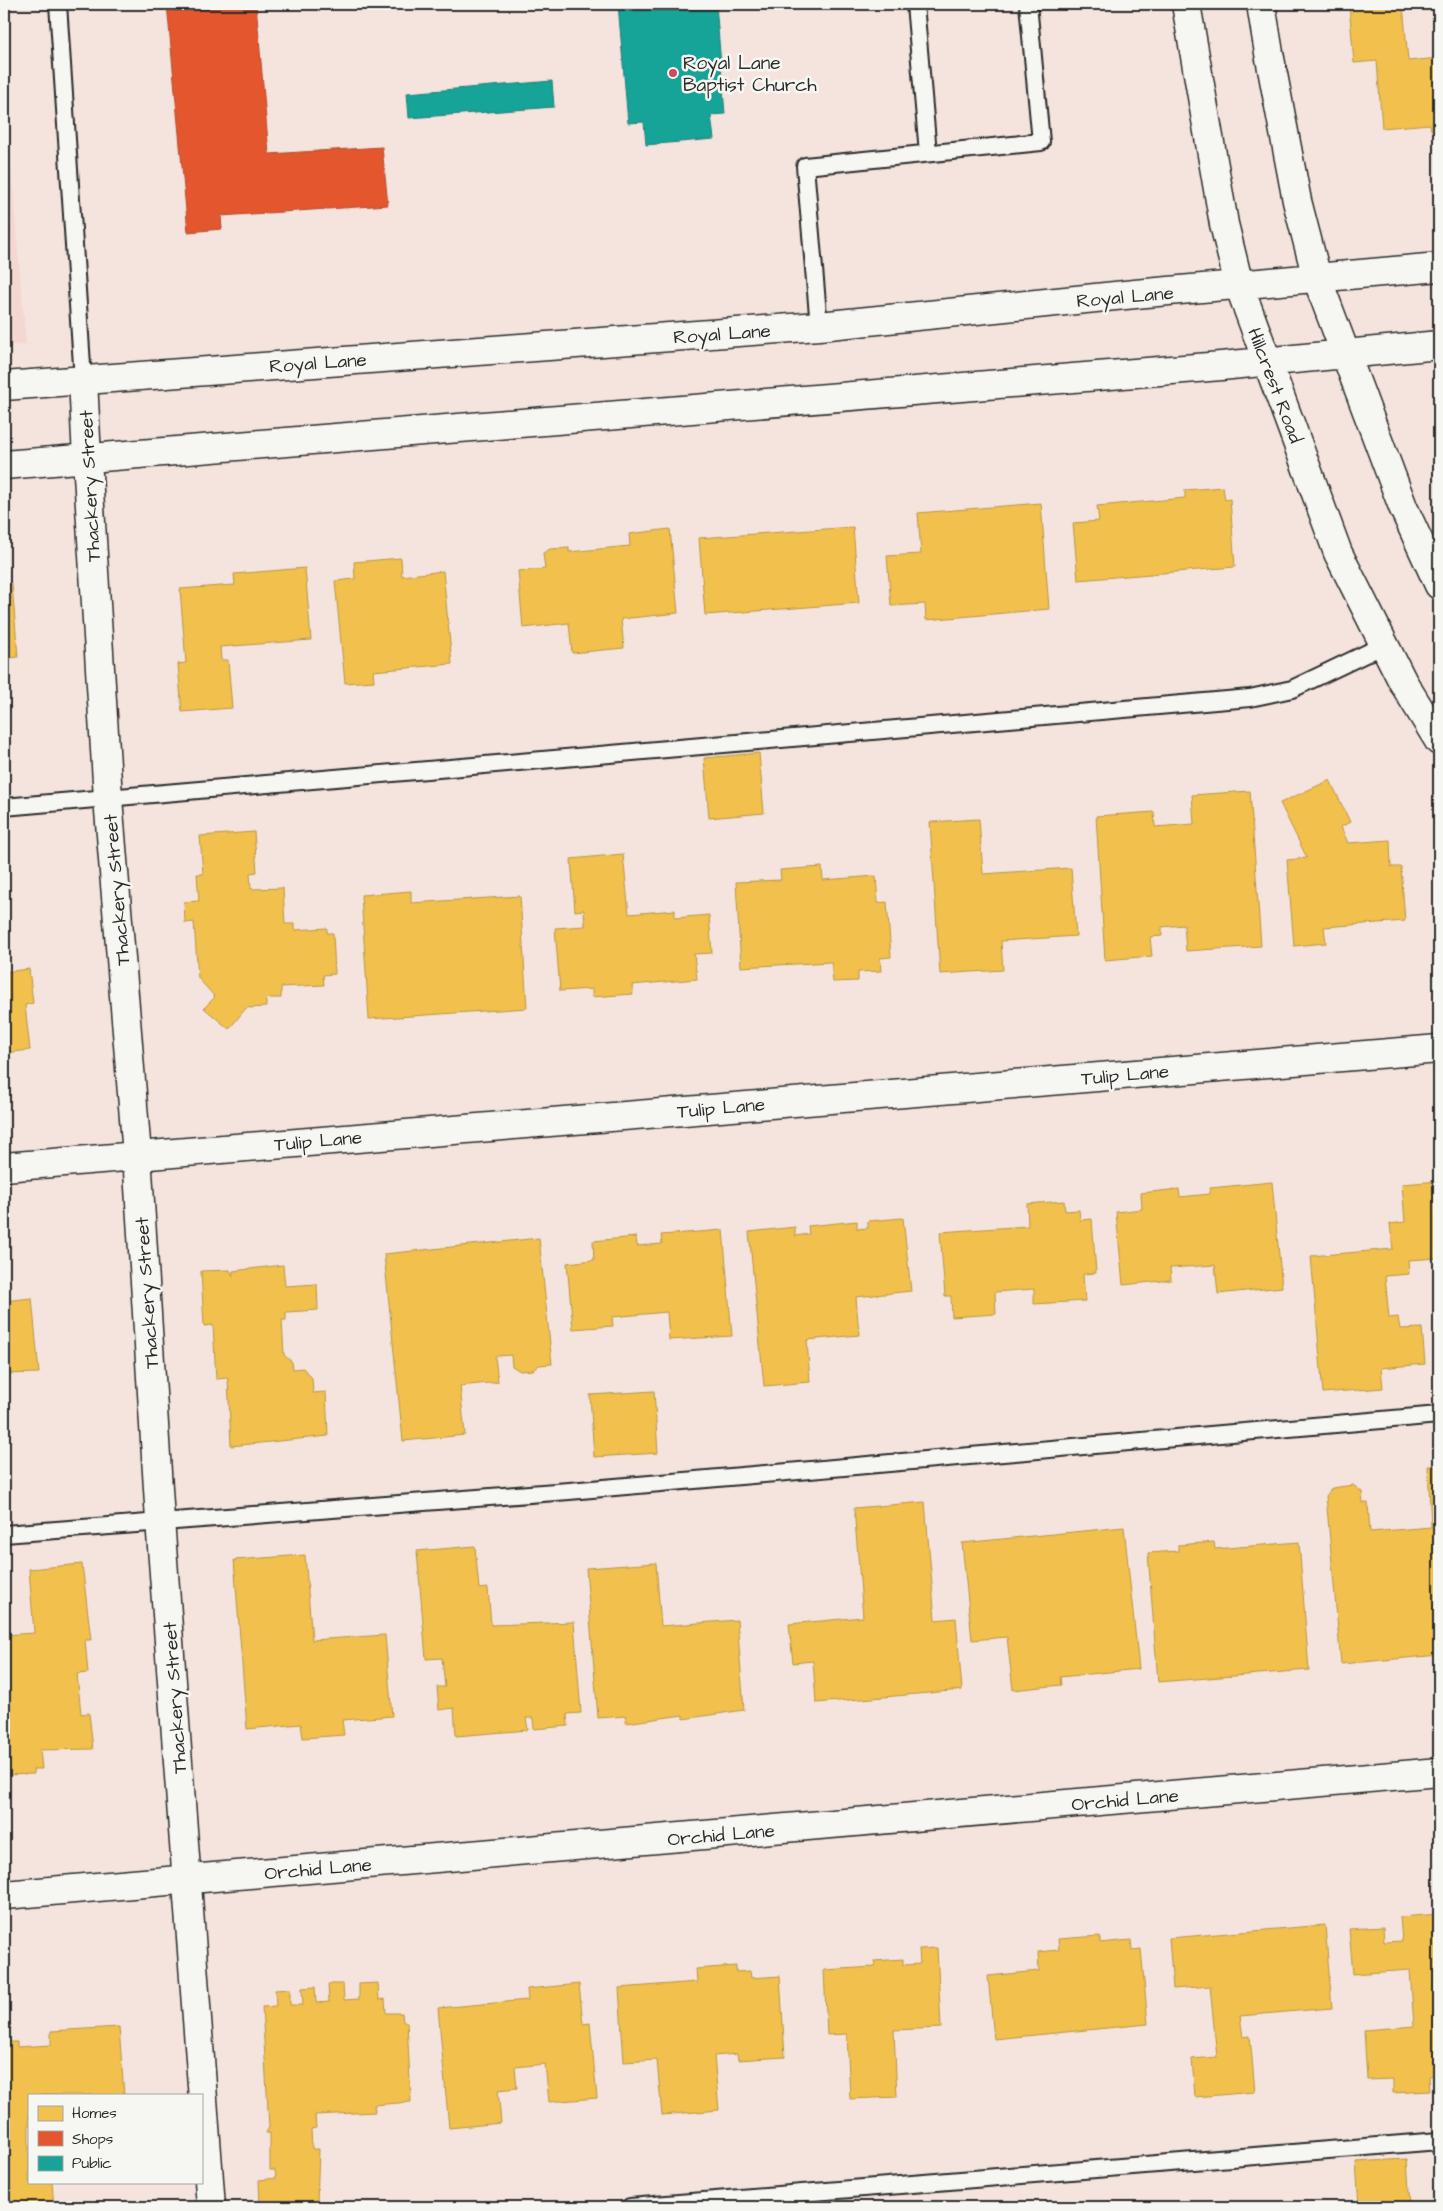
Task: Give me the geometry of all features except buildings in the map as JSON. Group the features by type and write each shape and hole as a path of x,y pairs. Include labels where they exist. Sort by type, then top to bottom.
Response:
{"street":[{"name":"Hillcrest Road","path":"1186,4 1224,224 1239,285 1338,553 1403,682 1439,741"},
{"path":"1261,4 1296,192 1317,278 1403,507 1439,585"},
{"name":"Royal Lane","path":"4,386 819,326 1439,267"},
{"path":"4,465 1267,362 1439,345"},
{"name":"Thackery Street","path":"83,380 108,798 137,1155 160,1520 211,2207"},
{"name":"Tulip Lane","path":"4,1167 1439,1048"},
{"name":"Orchid Lane","path":"4,1895 1439,1772"}],"lane":[{"path":"58,4 83,380"},
{"path":"915,4 928,153"},
{"path":"819,326 805,166 1041,142 1028,4"},
{"path":"4,807 1250,698 1292,689 1384,645"},
{"path":"4,1534 160,1520 569,1491 1058,1446 1439,1415"},
{"path":"630,2207 1439,2141"}],"shaded area":[{"path":"4,86 26,344 4,346"}],"place":[{"name":"Royal Lane Baptist Church","path":"673,73"}]}
